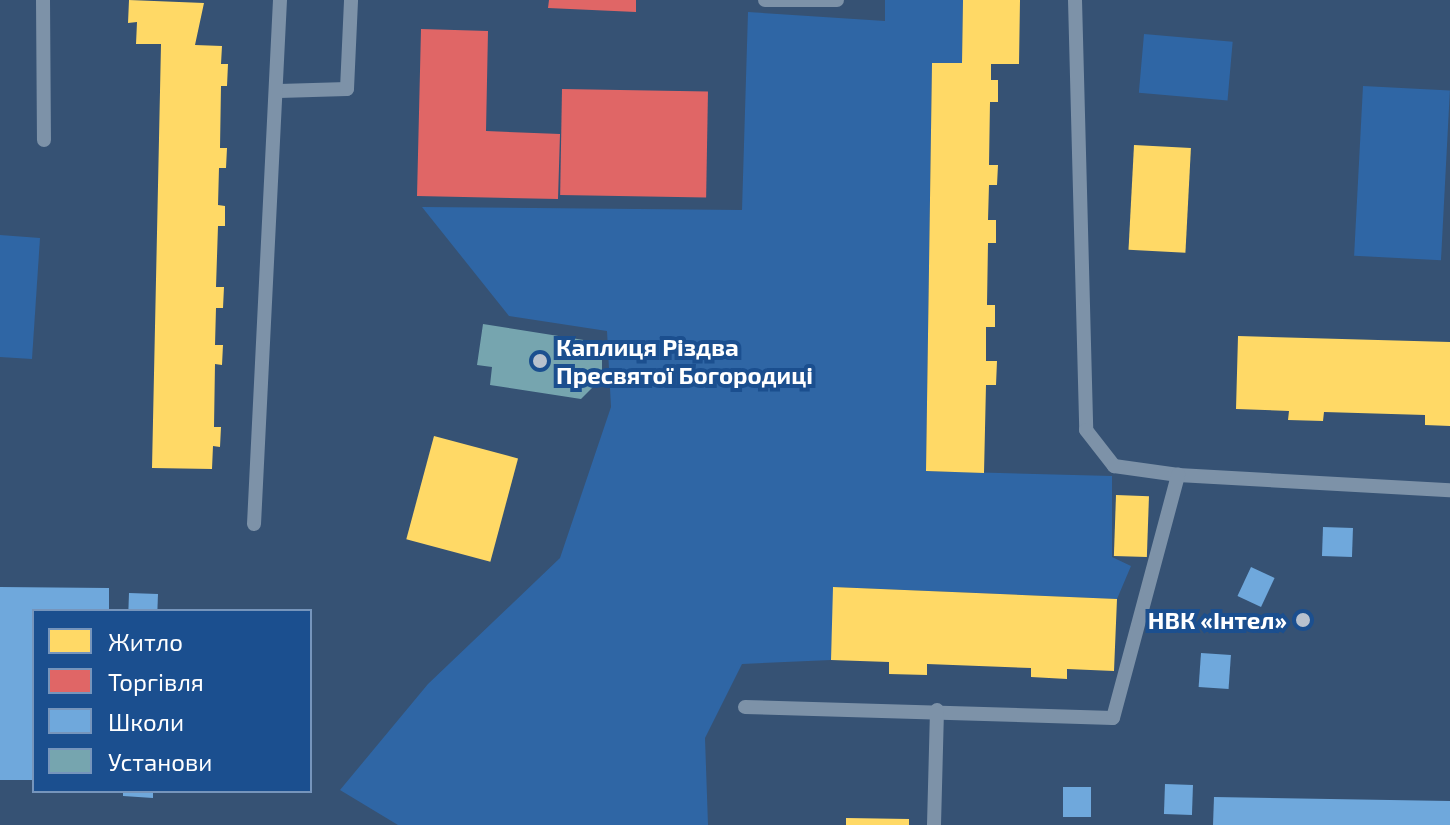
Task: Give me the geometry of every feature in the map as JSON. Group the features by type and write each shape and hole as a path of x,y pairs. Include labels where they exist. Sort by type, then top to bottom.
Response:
{"lane":[{"path":"43,0 44,140"},
{"path":"254,524 279,91 280,0"},
{"path":"279,91 347,89 351,0"},
{"path":"765,0 837,0"},
{"path":"1075,0 1086,430 1114,466 1178,475 1450,490"},
{"path":"745,707 937,710 1113,718 1178,475"},
{"path":"934,825 937,710"}],"shaded area":[{"path":"885,0 963,0 962,63 932,63 926,471 1112,476 1112,557 1131,566 1117,599 834,587 831,660 742,664 705,738 708,825 398,825 340,790 428,684 560,558 611,407 607,331 509,316 422,207 742,210 748,12 885,21"},
{"path":"1144,34 1233,42 1228,101 1139,93"},
{"path":"1363,86 1450,91 1441,260 1354,256"},
{"path":"0,235 40,238 32,359 0,357"}],"building: Житло":[{"path":"129,0 204,3 195,45 222,46 221,64 228,64 227,86 221,86 220,148 227,148 226,168 219,168 218,205 225,206 225,226 218,226 216,287 224,287 223,308 216,308 215,345 223,345 222,365 215,364 214,427 221,427 220,447 213,446 212,469 152,468 161,44 136,44 137,22 128,23"},
{"path":"963,0 1020,0 1019,64 991,64 991,80 998,80 998,102 990,102 989,165 998,165 997,185 989,185 988,220 996,220 996,243 988,243 987,305 995,305 995,327 986,327 986,361 997,361 996,385 986,385 984,473 926,471 932,63 962,63"},
{"path":"1134,145 1191,148 1185,253 1129,250"},
{"path":"1238,336 1450,342 1450,426 1425,425 1425,415 1324,412 1323,421 1288,420 1289,411 1236,409"},
{"path":"434,436 518,459 490,562 406,539"},
{"path":"1116,495 1149,496 1147,557 1114,556"},
{"path":"833,587 1117,599 1114,671 1067,669 1067,679 1031,677 1031,668 927,664 927,675 889,674 889,662 831,660"},
{"path":"846,818 909,819 909,825 846,825"}],"building: Торгівля":[{"path":"549,0 636,0 636,12 548,8"},
{"path":"421,29 488,31 486,131 560,134 558,199 417,196"},
{"path":"562,89 708,92 706,198 560,195"}],"building: Школи":[{"path":"1323,527 1353,528 1352,557 1322,556"},
{"path":"1251,567 1275,578 1261,607 1237,596"},
{"path":"0,587 109,588 109,609 32,609 32,780 0,780"},
{"path":"129,593 158,594 157,609 128,609"},
{"path":"1201,653 1231,655 1229,689 1199,687"},
{"path":"1165,784 1193,785 1192,815 1164,814"},
{"path":"1063,787 1091,787 1091,817 1063,817"},
{"path":"123,793 153,793 153,798 123,796"},
{"path":"1214,797 1450,801 1450,825 1213,825"}],"building: Установи":[{"name":"Каплиця Різдва Пресвятої Богородиці","path":"483,324 590,341 602,357 602,378 581,399 490,385 492,367 477,365"}],"place":[{"name":"Каплиця Різдва Пресвятої Богородиці","path":"540,361"},
{"name":"НВК «Інтел»","path":"1303,620"}]}
